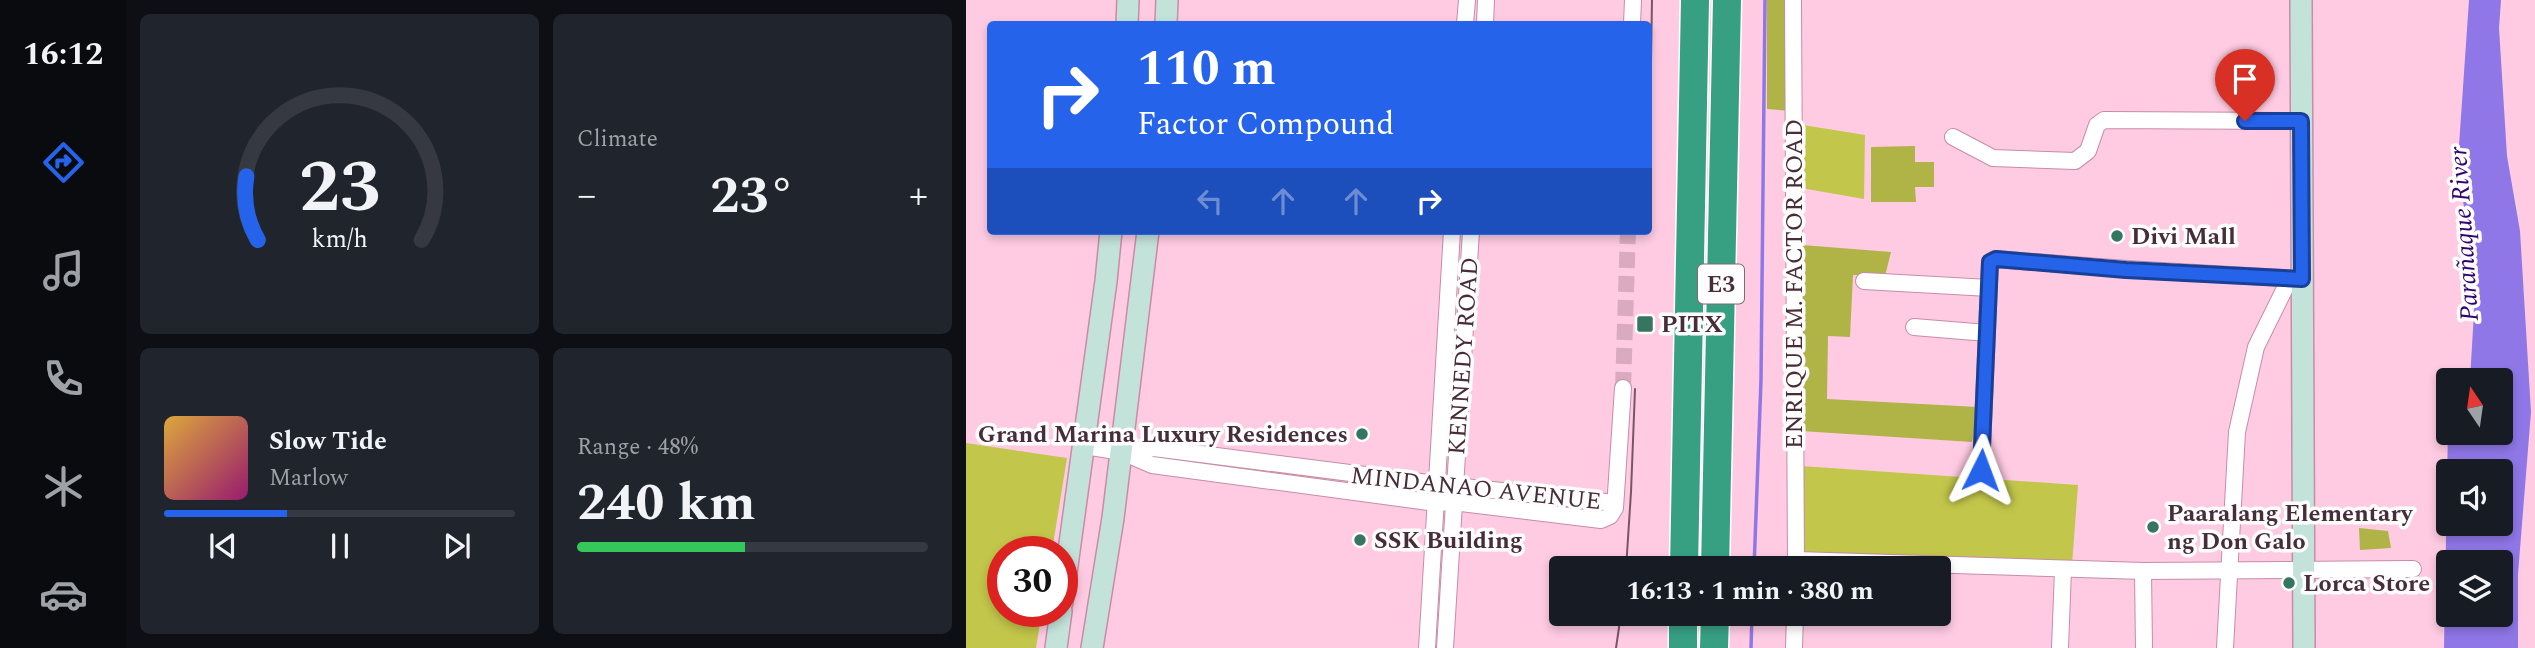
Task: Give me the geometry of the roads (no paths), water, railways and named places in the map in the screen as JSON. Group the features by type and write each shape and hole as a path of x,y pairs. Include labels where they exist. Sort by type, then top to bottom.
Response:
{"highway":[{"name":"E3","path":"1684,556 1695,0"},
{"name":"E3","path":"1715,556 1727,0"},
{"path":"1683,648 1684,626"},
{"path":"1714,626 1714,648"}],"main road":[{"path":"1127,21 1129,0"},
{"path":"1166,21 1167,0"},
{"path":"2301,0 2301,121 2296,279 2304,648"},
{"path":"1072,536 1111,235"},
{"path":"1092,648 1122,452 1148,235"},
{"path":"1056,648 1059,627"}],"street":[{"path":"1465,21 1467,0"},
{"path":"1485,21 1486,0"},
{"path":"1632,21 1633,0"},
{"name":"ENRIQUE M. FACTOR ROAD","path":"1793,0 1796,556"},
{"path":"1953,137 1993,158 2075,162 2088,151 2097,125 2104,120 2301,121"},
{"name":"KENNEDY ROAD","path":"1427,648 1452,235"},
{"name":"KENNEDY ROAD","path":"1445,648 1471,235"},
{"path":"1981,470 1990,262 1996,259 2126,270 2296,279 2256,347 2237,432 2225,648"},
{"path":"1864,281 1989,288"},
{"path":"1447,312 1465,313"},
{"path":"1914,327 1987,333"},
{"path":"1615,503 1623,388"},
{"name":"MINDANAO AVENUE","path":"1085,446 1122,452 1152,466 1436,503 1453,502 1601,520 1610,516 1615,503 1436,484 1154,448 1122,452"},
{"path":"1951,567 2143,571 2413,569"},
{"path":"2060,648 2063,570"},
{"path":"2143,571 2144,648"},
{"path":"1794,648 1795,626"}],"waterway":[{"path":"1754,556 1761,380 1765,0"},
{"path":"1751,648 1752,626"}],"tunnel":[{"path":"1623,388 1628,235"}],"tram line":[{"path":"1652,0 1652,21"},
{"path":"1627,556 1635,389"},
{"path":"1616,648 1619,626"}],"place":[{"name":"Divi Mall","path":"2117,236"},
{"name":"PITX","path":"1645,324"},
{"name":"Grand Marina Luxury Residences","path":"1362,434"},
{"name":"Paaralang Elementary ng Don Galo","path":"2153,527"},
{"name":"SSK Building","path":"1360,540"},
{"name":"Lorca Store","path":"2289,583"}],"water label":[{"name":"Parañaque River","path":"2463,234"}]}
